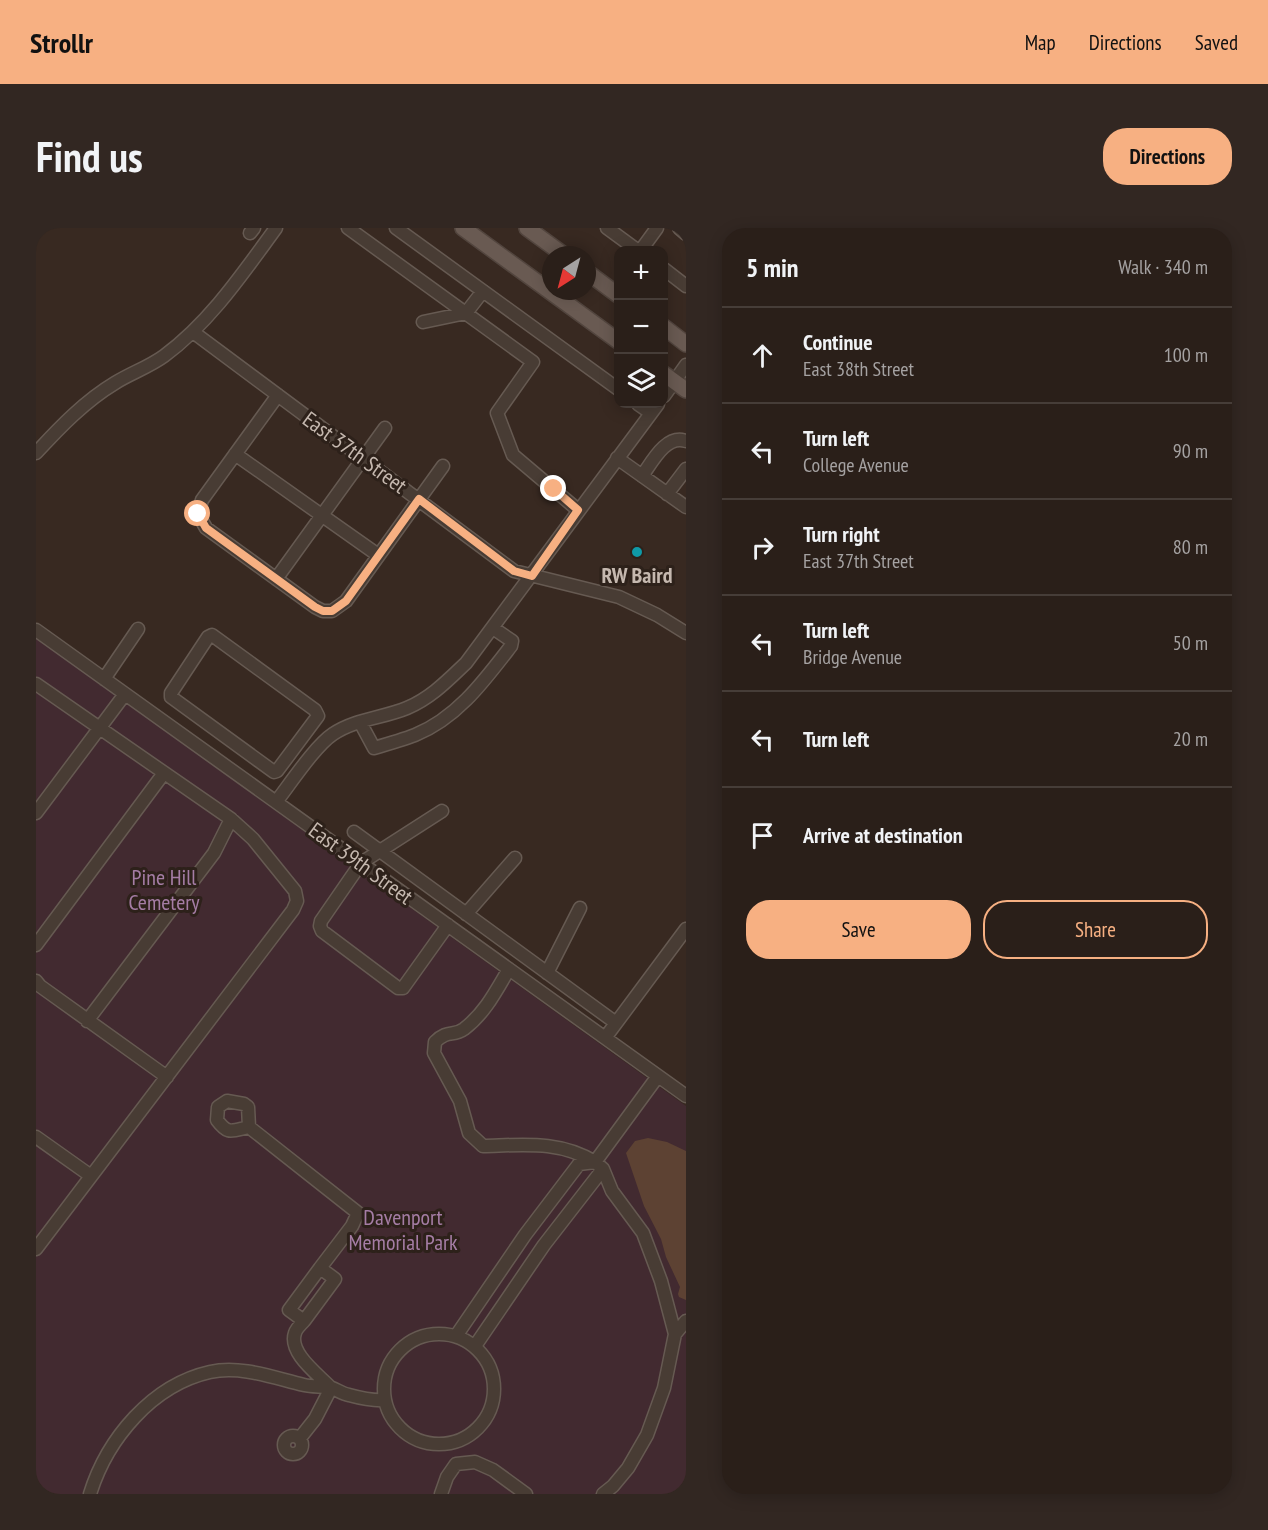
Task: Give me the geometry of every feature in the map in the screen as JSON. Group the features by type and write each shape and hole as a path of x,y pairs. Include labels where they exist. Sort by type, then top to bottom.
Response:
{"main road":[{"path":"463,228 614,338"},
{"path":"527,228 552,246"},
{"path":"596,279 614,292"},
{"path":"668,331 686,344"}],"street":[{"path":"36,453 86,404 115,383 163,357 192,332 232,287 276,228"},
{"path":"348,228 533,362 497,413 513,455 578,510"},
{"path":"396,228 614,386"},
{"path":"608,228 633,246"},
{"path":"642,246 657,228"},
{"path":"679,228 686,233"},
{"path":"668,273 686,286"},
{"path":"423,322 466,313 483,291"},
{"name":"East 37th Street","path":"192,332 514,571 619,597 657,615 686,633"},
{"path":"674,382 686,365"},
{"path":"278,395 202,500 198,514 206,528 323,611 332,611 346,601 443,466"},
{"path":"276,802 332,735 360,722 407,708 437,691 466,663 655,408"},
{"path":"276,579 385,428"},
{"path":"642,476 663,447 678,438 686,441"},
{"path":"235,454 378,555"},
{"path":"617,458 686,507"},
{"path":"667,494 686,469"},
{"path":"360,722 374,748 416,735 443,720 462,705 511,646 512,641 493,628"},
{"path":"104,679 138,629"},
{"name":"East 39th Street","path":"36,630 686,1096"},
{"path":"212,635 315,710 318,716 299,744 278,771 274,772 171,697 171,693 208,637 212,635"},
{"path":"36,684 231,819 253,839 295,891 297,901 293,910 36,1249"},
{"path":"36,813 125,694"},
{"path":"299,744 313,755"},
{"path":"36,945 164,773"},
{"path":"442,811 361,863 321,921 320,926 322,931 398,988 403,988 448,925"},
{"path":"87,1021 214,853 231,819"},
{"path":"354,832 615,1023"},
{"path":"466,914 515,858"},
{"path":"547,973 580,908"},
{"path":"605,1038 686,928"},
{"path":"509,969 483,1012 461,1031 443,1034 435,1042 434,1053 460,1101 469,1133 483,1146 536,1145 564,1148 579,1152 599,1165 612,1191 643,1233 661,1281 675,1334 664,1388 647,1435 628,1468 603,1494"},
{"path":"36,981 87,1021 167,1077"},
{"path":"475,1346 658,1076"},
{"path":"249,1127 358,1213 352,1226 289,1310 304,1321"},
{"path":"36,1137 91,1176"},
{"path":"456,1336 525,1235 579,1164 599,1165"},
{"path":"320,1268 335,1279 295,1332 294,1345 301,1359 331,1388"},
{"path":"675,1334 686,1321"},
{"path":"438,1333 456,1336 475,1346 490,1366 495,1383 493,1402 486,1420 472,1434 454,1442 438,1444 419,1440 401,1429 390,1413 385,1400 384,1380 388,1367 401,1348 416,1338 438,1333"},
{"path":"90,1494 95,1476 110,1448 133,1419 157,1398 183,1381 211,1372 237,1370 307,1386 331,1388 348,1395 385,1400"},
{"path":"300,1438 315,1419 331,1388"},
{"path":"454,1442 461,1464"},
{"path":"441,1494 447,1477 456,1464 475,1462 493,1470 526,1494"}],"green space":[{"name":"Davenport Memorial Park","path":"36,638 686,1106 686,1494 36,1494"}],"shaded area":[{"path":"648,1138 667,1142 686,1151 686,1300 679,1297 680,1287 666,1257 661,1239 644,1206 626,1153 635,1141"}],"place":[{"name":"RW Baird","path":"637,552"}],"route":[{"path":"198,514 206,528 315,607 323,611 332,611 346,601 419,499 514,571 532,576 578,510 554,489"}],"park label":[{"name":"Pine Hill Cemetery","path":"164,890"}]}
